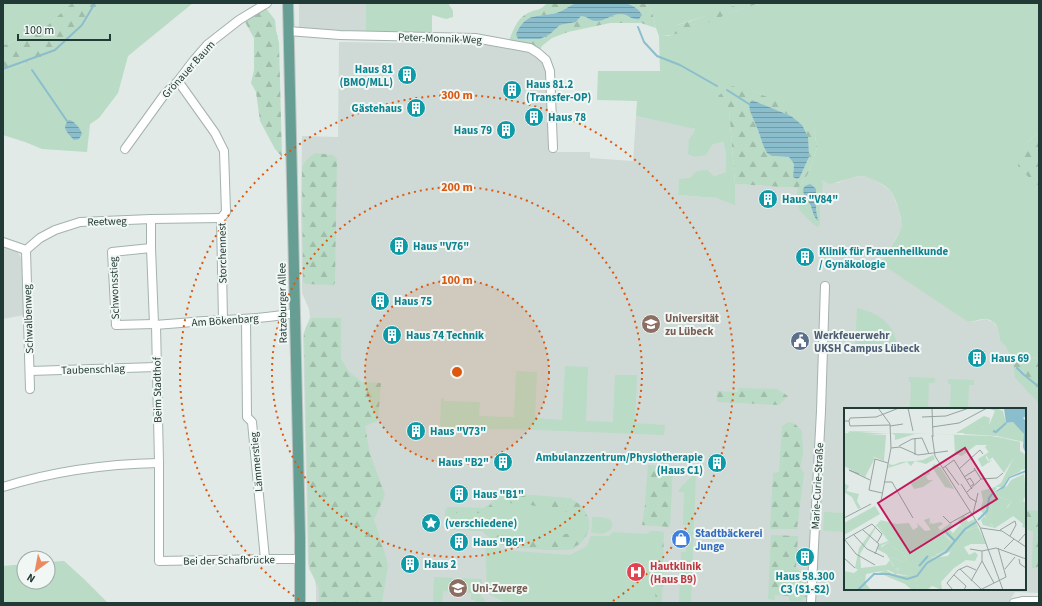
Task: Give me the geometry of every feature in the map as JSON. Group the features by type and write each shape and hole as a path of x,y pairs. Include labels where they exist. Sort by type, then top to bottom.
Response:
{"main road":[{"name":"Ratzeburger Allee","path":"288,3 300,603"}],"street":[{"name":"Grönauer Baum","path":"125,149 164,95 178,81 207,45 239,20 267,3"},
{"name":"Peter-Monnik-Weg","path":"288,31 475,38 530,48 546,60 550,71 553,148"},
{"name":"Storchennest","path":"178,81 215,133 224,151 226,212 221,218 223,320"},
{"name":"Reetweg","path":"26,250 40,238 55,230 80,222 221,218"},
{"name":"Beim Stadthof","path":"151,219 159,463 159,561"},
{"path":"3,242 26,250"},
{"name":"Schwonsstieg","path":"151,248 112,252 116,324 155,324"},
{"name":"Schwalbenweg","path":"26,250 30,389"},
{"name":"Marie-Curie-Straße","path":"811,603 821,411 825,286"},
{"name":"Am Bökenbarg","path":"155,324 246,319 294,313"},
{"name":"Lämmerstieg","path":"246,319 247,417 252,422 265,559"},
{"name":"Taubenschlag","path":"30,371 156,367"},
{"path":"3,487 28,479 88,467 159,463"},
{"name":"Bei der Schafbrücke","path":"159,561 300,559"},
{"path":"1014,603 1023,601 1039,601"}],"shaded area":[{"path":"299,3 366,3 366,35 299,32"},
{"name":"Universität zu Lübeck","path":"339,42 476,44 523,48 546,60 553,152 590,152 590,158 633,161 636,116 695,129 692,134 712,145 723,142 726,153 726,172 714,176 679,180 678,195 716,198 735,204 735,184 798,188 806,180 820,180 838,183 849,178 861,176 870,177 891,191 899,210 901,222 901,229 880,263 972,322 985,319 993,322 999,330 1000,341 1006,347 1013,363 1039,377 1039,593 1015,592 1008,603 316,603 315,580 309,569 308,563 303,335 310,317 309,309 302,293 302,136 338,137"},
{"path":"3,246 17,251 22,259 24,315 3,319"}],"green space":[{"path":"3,3 72,3 48,25 3,45"},
{"path":"72,3 99,3 82,27 56,51 22,65 3,70 3,45 48,25"},
{"path":"99,3 193,3 128,56 118,93 99,118 90,124 87,152 42,149 3,135 3,70 22,65 32,60 82,27"},
{"path":"366,3 448,3 453,11 453,17 446,19 432,15 432,33 366,35"},
{"path":"547,3 576,3 559,12 529,18 524,21 516,34 550,34 560,25 576,22 581,16 585,16 591,20 605,19 618,14 624,14 636,20 633,6 627,3 646,3 653,15 656,28 641,23 610,23 568,32 552,38 542,46 539,52 508,44 513,30 521,18 528,13 540,9"},
{"path":"646,3 747,3 677,25 665,28 656,28 653,15"},
{"path":"746,3 762,3 727,14 689,30 665,36 659,36 656,28 679,25"},
{"path":"762,3 1039,3 1039,132 1023,146 1036,185 1039,185 1039,360 1036,357 1013,363 1006,347 1000,341 997,327 993,322 986,319 967,321 880,263 892,246 901,228 900,214 895,198 890,190 881,184 863,176 830,184 821,180 823,184 820,205 820,224 818,227 814,225 800,211 796,199 798,188 808,174 817,148 814,129 762,95 741,84 729,108 735,184 735,205 716,198 678,195 679,179 690,178 697,171 707,170 714,176 726,172 726,153 723,142 712,145 706,155 692,156 688,154 689,140 695,129 636,116 637,101 597,100 598,71 660,71 659,36 668,36 746,7","holes":["810,184 818,220 812,212 812,208 806,199 803,189 805,186"]},
{"path":"265,7 275,20 279,43 282,157 275,149 260,121 256,92 251,83 254,70 254,38 245,22"},
{"path":"742,84 762,95 789,105 814,129 817,148 808,174 798,188 735,184 729,108 718,96 730,87","holes":["752,100 791,116 809,157 800,177 793,177 794,164 789,157 772,156 763,145 758,130"]},
{"path":"1039,132 1039,185 1036,185 1018,166 1023,146"},
{"path":"315,153 333,155 337,159 335,283 333,285 306,284 303,282 302,167 307,159"},
{"path":"857,308 880,317 889,325 895,336 898,352 855,351"},
{"path":"312,318 341,318 341,359 349,372 362,382 381,383 378,421 365,426 370,454 385,495 374,520 388,565 382,603 319,603 319,589 310,569 304,334 306,327"},
{"path":"1036,357 1039,360 1039,403 1015,378 1013,363"},
{"path":"565,366 588,367 586,421 613,422 615,375 637,375 635,423 665,425 664,435 510,429 472,430 440,426 441,398 444,398 444,401 480,402 479,416 514,417 516,371 537,372 535,418 562,420"},
{"path":"909,377 935,378 934,383 929,383 928,408 910,408 911,382 909,382"},
{"path":"948,379 974,380 974,385 969,385 968,408 950,408 951,384 948,384"},
{"path":"738,388 777,389 788,396 779,405 717,402 717,391 738,392"},
{"path":"789,422 795,424 802,431 803,454 800,467 804,473 797,529 770,529 773,473 779,472 782,426"},
{"path":"648,465 673,467 670,527 642,525"},
{"path":"696,472 691,603 679,603 681,552 686,552 688,525 683,525 684,492 678,492"},
{"path":"506,493 570,498 580,504 585,511 589,520 589,530 587,535 579,545 573,549 546,550 504,546 494,541 482,531 445,529 445,510 448,507 484,508"},
{"path":"508,493 517,494 524,504 508,503"},
{"path":"520,495 544,498 543,508 527,504"},
{"path":"506,496 505,503 486,513 491,504"},
{"path":"549,498 566,499 577,503 581,506 587,516 580,516 577,514 548,509"},
{"path":"457,508 474,508 481,513 456,513"},
{"path":"1026,510 1039,511 1039,568 1032,568 1033,531 1026,530"},
{"path":"824,512 844,513 844,532 823,530"},
{"path":"592,517 609,519 612,523 612,527 605,533 591,533"},
{"path":"456,525 482,525 481,529 477,531 456,529"},
{"path":"485,525 496,532 501,543 484,533 486,529"},
{"path":"588,529 586,536 578,545 560,549 546,549 547,537"},
{"path":"651,531 658,531 655,603 506,603 487,593 485,538 502,550 570,555 587,546 591,536 609,536 613,532 646,534"},
{"path":"658,531 664,532 662,603 655,603"},
{"path":"502,535 513,540 524,541 520,547 504,545"},
{"path":"771,535 798,536 796,567 806,578 806,597 802,601 789,601 789,596 775,595 775,600 768,599"},
{"path":"542,538 541,548 523,547 527,542"},
{"path":"64,561 108,603 3,603 3,566 16,565 16,590 56,590 56,562"},
{"name":"Uni-Zwerge","path":"434,577 482,579 481,597 484,598 485,603 475,603 475,600 471,600 471,593 443,591 442,603 433,602"}],"water":[{"path":"576,3 627,3 638,9 642,15 639,19 637,19 624,14 618,14 596,21 581,16 576,22 560,25 550,34 540,39 518,39 516,34 524,21 529,18 559,12"},
{"path":"752,100 791,116 802,125 808,137 809,157 800,177 797,179 793,177 794,164 789,157 772,156 767,153 750,111 749,104"},
{"path":"70,120 76,124 82,134 79,139 74,140 66,130 65,127 67,121"},
{"path":"810,184 816,189 816,210 818,221 814,216 811,206 803,191 805,186"}],"waterway":[{"path":"3,69 55,50 82,25 95,3"},
{"path":"638,27 644,42 657,56 680,65 717,86"},
{"path":"32,70 67,121"},
{"path":"727,90 749,104"},
{"path":"1017,368 1039,387"}],"place":[{"name":"Haus 81 (BMO/MLL)","path":"407,75"},
{"name":"Haus 81.2 (Transfer-OP)","path":"512,90"},
{"name":"Gästehaus","path":"416,108"},
{"name":"Haus 78","path":"534,117"},
{"name":"Haus 79","path":"506,130"},
{"name":"Haus \"V84\"","path":"768,199"},
{"name":"Haus \"V76\"","path":"399,246"},
{"name":"Klinik für Frauenheilkunde / Gynäkologie","path":"805,257"},
{"name":"Haus 75","path":"380,301"},
{"name":"Universität zu Lübeck","path":"651,324"},
{"name":"Haus 74 Technik","path":"392,335"},
{"name":"Werkfeuerwehr UKSH Campus Lübeck","path":"800,341"},
{"name":"Haus 69","path":"977,358"},
{"name":"Haus \"V73\"","path":"416,431"},
{"name":"Haus \"B2\"","path":"503,462"},
{"name":"Ambulanzzentrum/Physiotherapie (Haus C1)","path":"717,463"},
{"name":"Haus \"B1\"","path":"459,494"},
{"name":"(verschiedene)","path":"431,523"},
{"name":"Stadtbäckerei Junge","path":"681,539"},
{"name":"Haus \"B6\"","path":"459,542"},
{"name":"Haus 58.300 C3 (S1-S2)","path":"805,557"},
{"name":"Haus 2","path":"410,564"},
{"name":"Hautklinik (Haus B9)","path":"636,572"},
{"name":"Uni-Zwerge","path":"458,588"}]}
